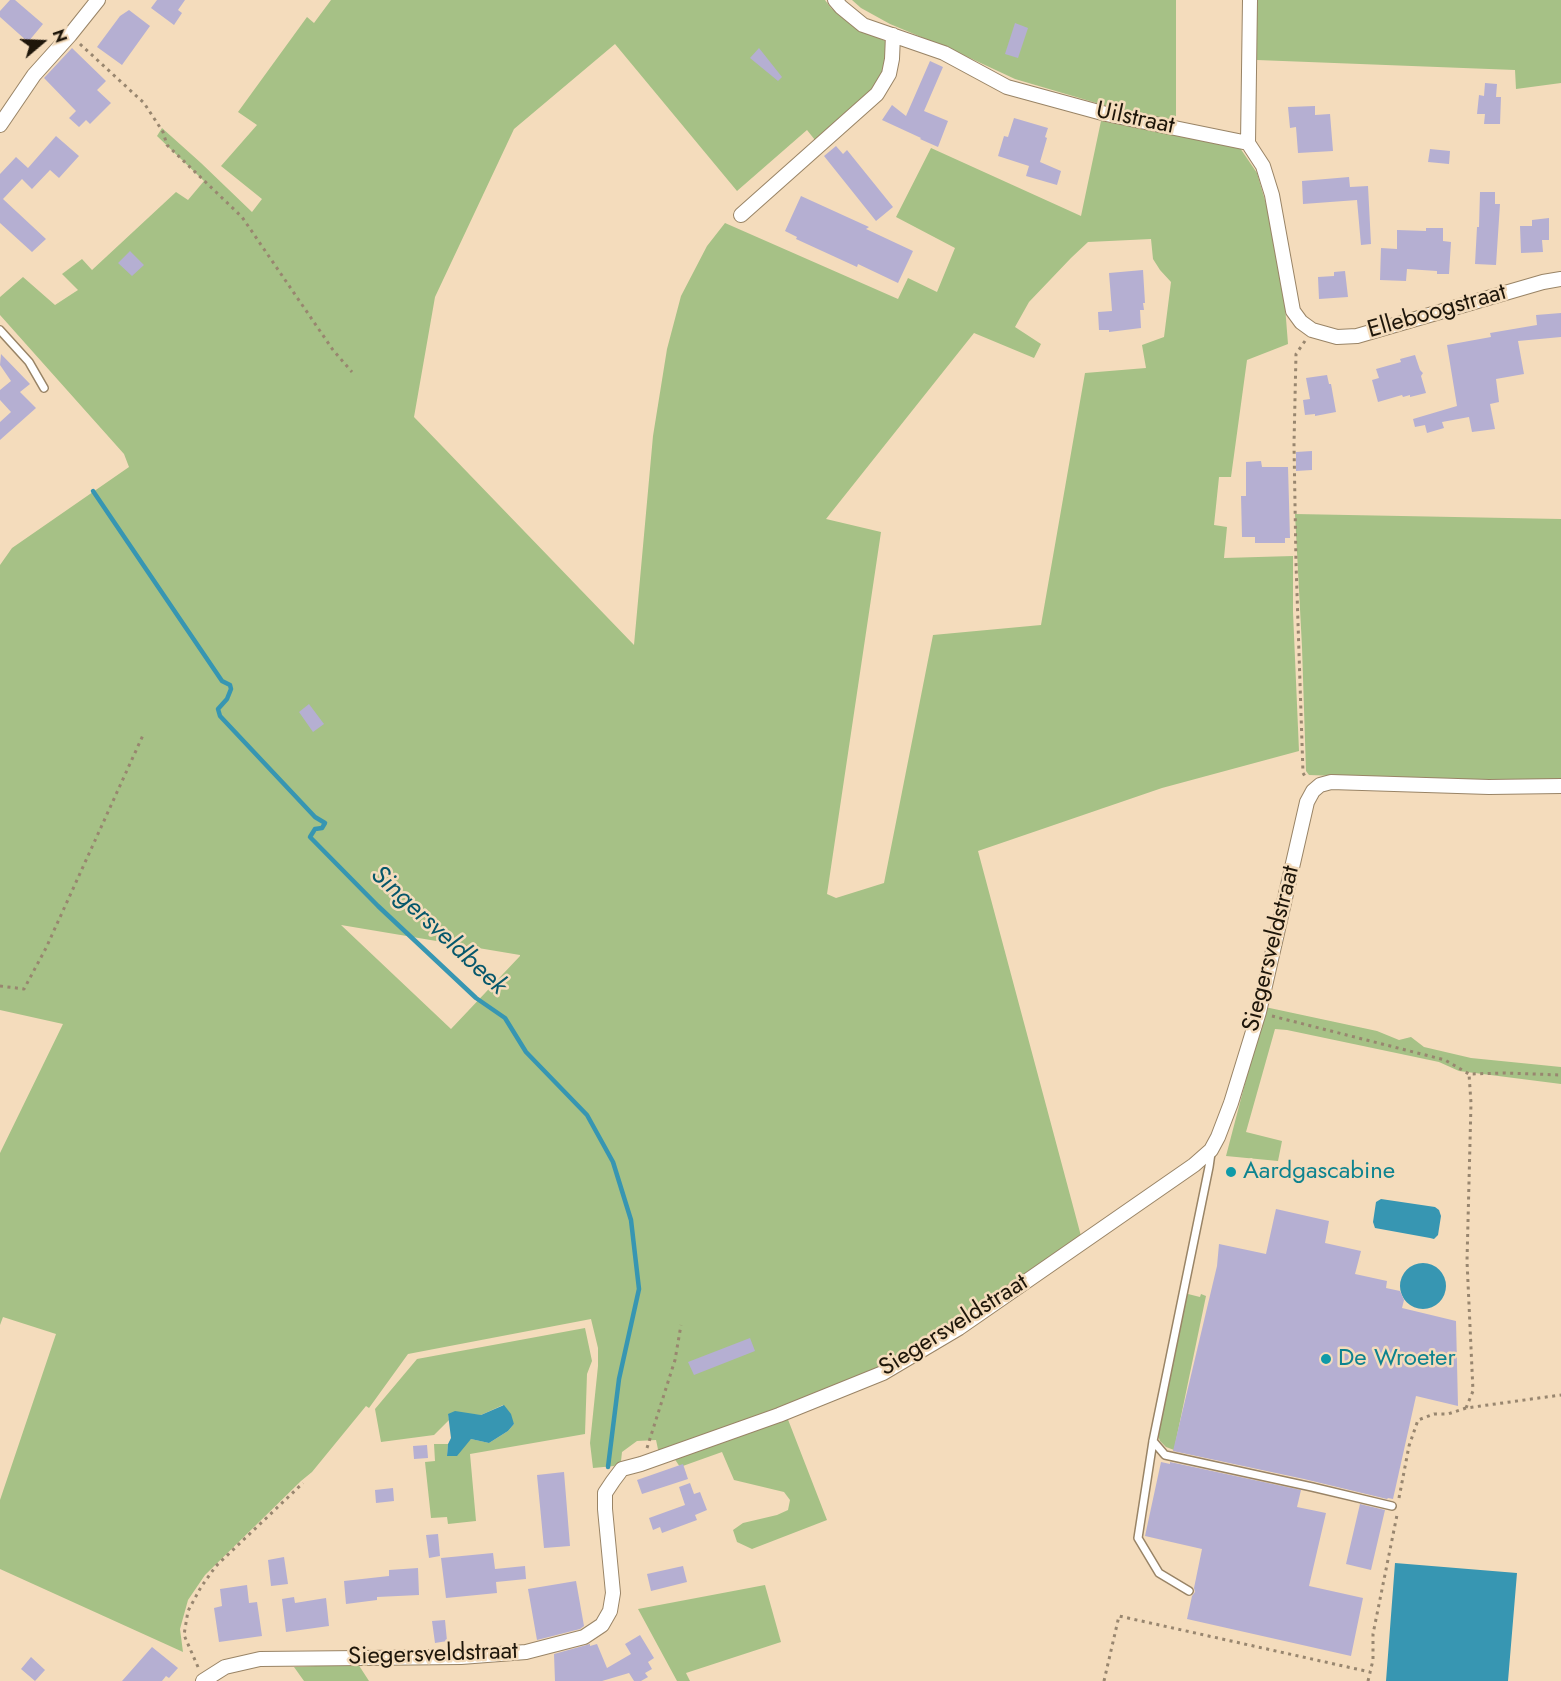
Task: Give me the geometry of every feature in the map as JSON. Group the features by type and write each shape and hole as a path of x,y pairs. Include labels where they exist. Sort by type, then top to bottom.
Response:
{"street":[{"path":"0,125 34,75 98,0"},
{"name":"Uilstraat","path":"835,0 863,25 944,53 1007,87 1106,114 1248,143"},
{"path":"1250,0 1248,143 1263,166 1272,195 1293,311 1301,322 1312,330"},
{"path":"741,215 877,94 889,74 893,35"},
{"name":"Elleboogstraat","path":"1312,330 1337,337 1357,336 1543,282 1561,279"},
{"path":"1313,791 1320,785 1331,782 1489,787 1561,786"},
{"name":"Siegersveldstraat","path":"204,1680 225,1667 260,1659 461,1657 526,1652 584,1637 602,1625 610,1611 613,1593 605,1493 622,1469 779,1415 883,1373 959,1328 1194,1165 1211,1150 1231,1103 1259,1012 1307,802 1313,791"}],"lane":[{"path":"0,330 29,362 44,388"},
{"path":"1189,1591 1159,1573 1138,1538 1153,1441 1211,1150"},
{"path":"1153,1441 1165,1455 1312,1487 1395,1508"}],"path":[{"path":"70,35 144,103 163,132 168,145 242,218 333,350 352,372"},
{"path":"1312,330 1296,354 1294,444 1303,773 1313,791"},
{"path":"0,986 24,988 46,948 144,733"},
{"path":"1259,1012 1445,1060 1469,1074 1505,1072 1561,1075"},
{"path":"1466,1408 1473,1391 1467,1261 1471,1103 1469,1074"},
{"path":"641,1464 675,1360 681,1325"},
{"path":"1368,1681 1373,1634 1398,1509 1395,1508 1408,1446 1418,1420 1434,1414 1448,1414 1466,1408 1561,1395"},
{"path":"204,1680 184,1635 188,1611 216,1566 303,1483"},
{"path":"1104,1681 1119,1616 1370,1672"}],"green space":[{"path":"331,0 825,0 849,23 885,41 888,49 882,75 868,93 815,140 807,130 737,191 615,44 514,129 435,297 414,417 634,645 653,436 667,349 681,296 707,246 725,223 898,299 908,278 937,292 955,248 896,217 931,148 1081,216 1101,121 1240,148 1257,173 1269,214 1285,306 1288,344 1247,360 1231,477 1219,477 1214,525 1227,527 1224,558 1293,556 1299,751 1162,788 978,851 1081,1236 936,1337 891,1362 738,1426 659,1454 656,1440 637,1441 622,1452 621,1461 614,1466 593,1468 590,1443 598,1348 591,1319 408,1354 369,1408 366,1406 312,1472 205,1575 188,1600 180,1629 183,1652 0,1569 0,1500 56,1334 3,1317 0,1325 0,1153 63,1024 0,1010 0,565 12,548 129,467 124,454 0,315 0,297 23,277 55,305 78,290 62,274 82,259 92,270 176,192 188,200 204,181 157,136 162,128 252,212 262,199 221,166 257,125 238,112 307,17 314,23","holes":["1151,239 1153,259 1171,282 1164,337 1142,345 1146,368 1085,373 1041,625 933,635 884,883 836,898 827,894 881,532 826,519 974,333 1034,358 1041,344 1015,327 1029,302 1071,258 1088,242","341,925 520,955 520,956 451,1029"]},
{"path":"852,0 1176,0 1176,122 1110,107 1015,79 890,24 861,8"},
{"path":"1257,0 1561,0 1561,83 1516,89 1515,70 1257,60"},
{"path":"1295,514 1561,519 1561,781 1476,781 1309,775 1306,771"},
{"path":"1265,1007 1377,1031 1399,1040 1411,1037 1424,1047 1471,1058 1561,1067 1561,1084 1459,1071 1439,1062 1275,1029 1246,1132 1282,1141 1278,1161 1226,1156"},
{"path":"1184,1293 1200,1297 1201,1294 1206,1296 1174,1450 1166,1447 1160,1441 1157,1433"},
{"path":"585,1328 592,1361 587,1374 585,1434 470,1454 476,1521 448,1524 447,1517 431,1518 425,1462 435,1461 434,1444 448,1444 447,1456 471,1439 489,1443 508,1431 514,1424 503,1405 481,1415 448,1414 449,1420 434,1435 381,1442 375,1409 417,1359"},
{"path":"787,1417 827,1520 752,1549 737,1542 733,1530 743,1523 788,1510 790,1500 784,1492 734,1480 722,1452 680,1467 674,1458"},
{"path":"765,1585 781,1642 686,1673 690,1681 677,1681 638,1609"},
{"path":"358,1664 369,1681 304,1681 294,1667"}],"water":[{"path":"1381,1199 1435,1207 1441,1216 1438,1235 1434,1239 1375,1228 1373,1222 1376,1202"},
{"path":"1423,1263 1439,1270 1446,1286 1439,1302 1423,1309 1407,1302 1400,1286 1407,1270"},
{"path":"504,1405 511,1414 514,1424 508,1431 489,1443 471,1439 457,1456 447,1456 451,1438 448,1414 455,1411 481,1415"},
{"path":"1395,1563 1517,1573 1508,1681 1386,1681"}],"building":[{"path":"10,0 15,0 43,24 28,42 0,17 0,11"},
{"path":"157,0 185,0 178,10 182,13 174,25 151,8"},
{"path":"129,10 150,26 122,65 97,47 120,16"},
{"path":"1015,23 1028,28 1018,58 1005,54"},
{"path":"72,48 106,81 97,90 111,103 90,124 86,120 79,127 69,118 76,111 44,78"},
{"path":"759,48 782,77 778,81 750,58"},
{"path":"930,61 943,67 924,111 948,121 938,147 882,120 892,105 906,116"},
{"path":"1485,83 1497,84 1496,97 1501,97 1500,124 1484,124 1485,114 1477,114 1479,95 1484,96"},
{"path":"1315,106 1315,115 1330,114 1333,151 1298,153 1296,127 1290,128 1288,107"},
{"path":"1014,118 1048,128 1040,162 1061,171 1057,185 1026,176 1029,166 998,156 1004,136 1008,137"},
{"path":"56,136 79,156 59,178 50,170 32,189 22,179 3,199 46,239 32,252 0,223 0,174 16,157 28,168"},
{"path":"836,146 843,154 847,150 893,207 876,221 824,156"},
{"path":"1430,149 1450,151 1449,164 1428,162"},
{"path":"1349,177 1350,187 1368,186 1371,244 1361,245 1357,200 1303,204 1302,181"},
{"path":"1480,192 1495,192 1495,204 1500,204 1496,265 1475,264"},
{"path":"801,196 869,227 866,229 913,251 898,283 796,239 797,237 785,231"},
{"path":"1549,218 1549,240 1542,240 1543,252 1521,253 1520,226 1532,226 1532,220"},
{"path":"1426,228 1443,228 1443,241 1451,242 1449,274 1407,269 1406,281 1380,280 1381,248 1397,249 1397,230 1426,231"},
{"path":"130,251 144,265 132,276 118,263"},
{"path":"1143,270 1145,303 1143,303 1144,310 1140,310 1141,328 1109,332 1109,330 1099,330 1098,312 1112,311 1109,273"},
{"path":"1345,271 1348,297 1319,299 1318,277 1334,276 1334,272"},
{"path":"1561,313 1561,337 1518,341 1524,374 1496,379 1499,402 1490,404 1495,429 1472,432 1469,417 1442,422 1444,428 1427,433 1425,425 1415,427 1413,419 1457,406 1447,345 1491,337 1490,333 1537,325 1536,315"},
{"path":"1,354 30,384 20,392 36,408 0,440 0,422 11,412 0,400 0,390 11,381 0,365"},
{"path":"1415,355 1423,373 1421,376 1426,393 1410,397 1410,395 1403,397 1402,395 1378,402 1372,380 1379,378 1376,369 1401,362 1400,359"},
{"path":"1327,375 1336,412 1315,416 1315,414 1305,415 1303,400 1310,399 1306,378"},
{"path":"1312,451 1312,470 1296,471 1296,452"},
{"path":"1261,461 1262,467 1288,467 1290,538 1285,538 1285,543 1255,543 1255,537 1242,537 1241,496 1246,496 1246,462"},
{"path":"309,704 324,724 313,732 299,712"},
{"name":"De Wroeter","path":"1276,1209 1329,1221 1325,1243 1361,1251 1355,1274 1387,1281 1386,1288 1400,1291 1404,1300 1402,1308 1456,1321 1458,1406 1416,1396 1393,1499 1173,1451 1217,1266 1219,1244 1266,1254"},
{"path":"750,1338 755,1351 694,1375 688,1362"},
{"path":"427,1445 428,1458 414,1459 413,1446"},
{"path":"1161,1462 1301,1490 1297,1507 1326,1513 1309,1586 1363,1598 1351,1656 1187,1619 1195,1592 1202,1549 1145,1536"},
{"path":"683,1464 688,1479 642,1494 637,1480"},
{"path":"564,1472 570,1546 544,1548 537,1475"},
{"path":"690,1483 694,1494 700,1492 707,1510 695,1515 697,1520 662,1533 660,1527 653,1530 649,1518 685,1505 679,1487"},
{"path":"393,1488 394,1501 376,1503 375,1490"},
{"path":"1360,1504 1385,1510 1371,1570 1346,1564"},
{"path":"438,1534 440,1556 429,1558 426,1535"},
{"path":"493,1553 495,1569 525,1566 526,1579 496,1582 497,1593 446,1598 441,1558"},
{"path":"284,1557 288,1584 271,1586 268,1560"},
{"path":"683,1566 687,1582 651,1591 647,1574"},
{"path":"418,1568 419,1595 377,1597 377,1600 346,1604 344,1581 389,1576 389,1570"},
{"path":"576,1581 584,1626 537,1640 528,1589"},
{"path":"247,1585 249,1603 257,1602 262,1636 219,1642 214,1608 222,1606 220,1589"},
{"path":"294,1597 295,1603 326,1598 329,1626 286,1632 282,1599"},
{"path":"445,1620 447,1641 435,1643 432,1621"},
{"path":"640,1635 654,1658 648,1662 652,1669 645,1673 648,1677 641,1681 634,1681 629,1673 602,1681 555,1681 554,1654 597,1644 607,1668 631,1654 625,1644"},
{"path":"152,1647 178,1668 169,1678 166,1676 162,1681 122,1681"},
{"path":"31,1657 45,1670 35,1681 21,1669"}],"waterway":[{"name":"Singersveldbeek","path":"93,491 222,681 230,685 231,689 227,699 218,709 220,716 315,817 325,823 322,828 315,829 310,837 378,906 476,998 505,1018 526,1052 587,1115 613,1162 631,1220 639,1289 619,1379 608,1467"}],"place":[{"name":"Aardgascabine","path":"1231,1172"},
{"name":"De Wroeter","path":"1326,1359"}]}
